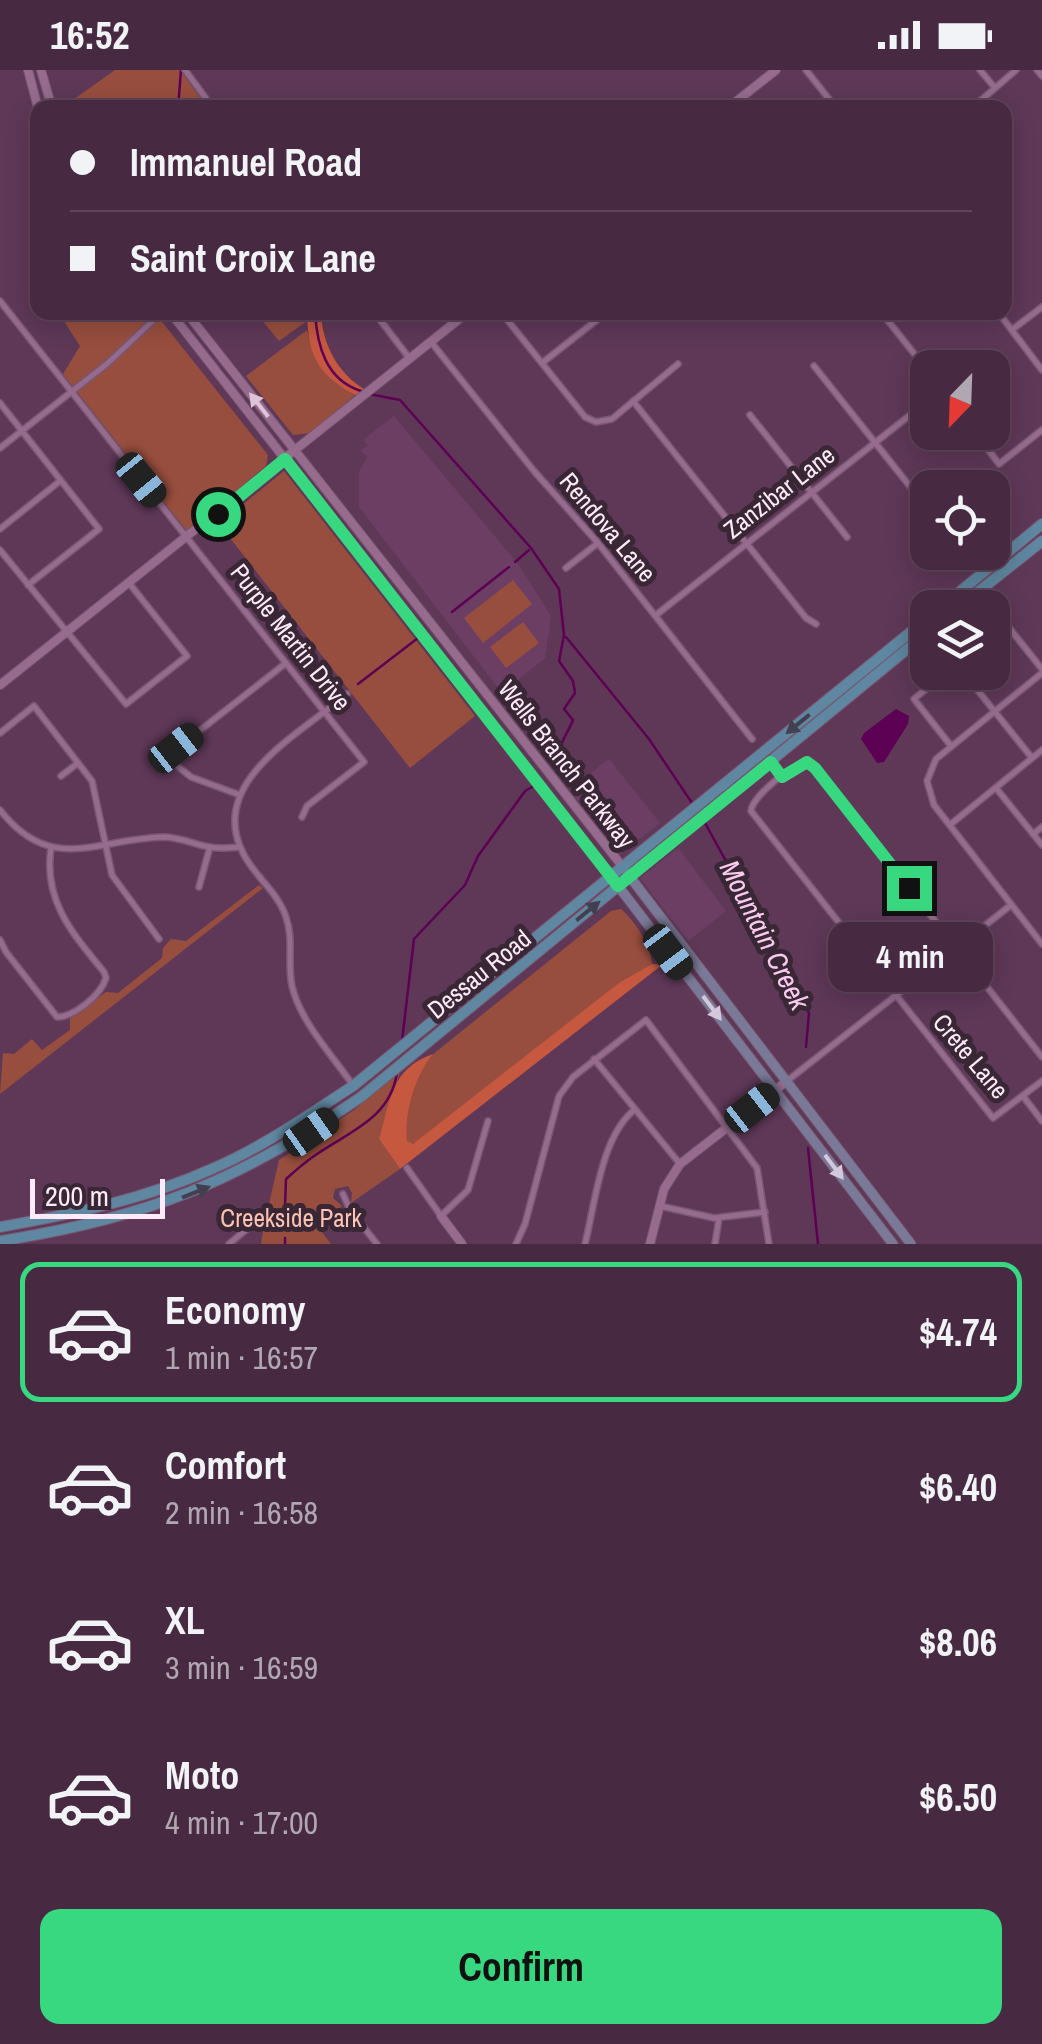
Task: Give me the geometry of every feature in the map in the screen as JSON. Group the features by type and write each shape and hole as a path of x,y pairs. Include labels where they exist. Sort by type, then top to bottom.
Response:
{"main road":[{"path":"962,590 1042,524"},
{"path":"981,590 1042,541"},
{"name":"Dessau Road","path":"0,1227 101,1207 216,1168 277,1136 353,1086 910,637"},
{"name":"Dessau Road","path":"0,1242 107,1220 200,1190 276,1153 362,1096 771,762 910,639"},
{"name":"Wells Branch Parkway","path":"622,866 911,1244"},
{"name":"Wells Branch Parkway","path":"610,876 893,1244"},
{"path":"668,952 680,942"},
{"path":"353,1086 362,1096"}],"street":[{"path":"28,70 36,100"},
{"path":"41,70 50,100"},
{"path":"185,70 207,100"},
{"path":"738,100 776,70"},
{"path":"806,70 830,100"},
{"path":"980,70 994,88"},
{"path":"981,100 1016,70"},
{"name":"Purple Martin Drive","path":"0,301 364,762 307,806 302,817"},
{"path":"1012,330 1042,306"},
{"path":"0,448 72,392 153,320"},
{"name":"Wells Branch Parkway","path":"176,320 610,876"},
{"name":"Wells Branch Parkway","path":"192,320 622,866"},
{"path":"380,320 410,358"},
{"path":"0,685 458,320"},
{"path":"508,320 585,417 596,422 612,419 678,364"},
{"path":"542,363 596,320"},
{"path":"887,320 911,350"},
{"path":"1004,320 1042,370"},
{"name":"Rendova Lane","path":"431,342 534,471 598,542 752,739"},
{"path":"814,366 910,487"},
{"path":"633,402 806,618 816,624"},
{"path":"0,403 99,530 28,585"},
{"name":"Zanzibar Lane","path":"656,616 910,414"},
{"path":"750,415 847,537"},
{"path":"988,450 999,464 1042,430"},
{"path":"0,529 60,480"},
{"path":"566,568 598,542"},
{"path":"0,550 126,704 186,656 130,583"},
{"path":"422,634 433,625"},
{"path":"1010,629 1042,671 932,764 927,782 934,805 1042,944"},
{"path":"240,795 190,776 166,757 286,662"},
{"path":"925,690 914,699 951,746"},
{"path":"977,690 1032,758"},
{"path":"347,694 255,768 240,795 236,832 240,848 286,916 291,982 298,1004 353,1086"},
{"path":"0,733 34,706 92,782 104,846 118,888 159,939"},
{"path":"486,716 498,707"},
{"path":"950,825 1042,750"},
{"path":"763,752 782,777 807,762 815,768 1042,1057"},
{"path":"60,776 78,763"},
{"name":"Crete Lane","path":"782,777 751,805 751,812 993,1118 1023,1096"},
{"path":"996,788 1042,846"},
{"path":"559,810 571,801"},
{"path":"1,812 22,835 51,848 104,846 167,837 210,847 240,848"},
{"path":"1033,834 1042,827"},
{"path":"200,887 210,847"},
{"path":"0,940 57,1016 68,1016 103,988 104,972 64,923 55,902 49,879 51,848"},
{"path":"650,1244 664,1189 680,1164 1011,905"},
{"path":"516,1244 526,1224 559,1096 573,1077 646,1020 757,1168 769,1244"},
{"path":"594,1059 680,1164"},
{"path":"1042,1082 1023,1096 1042,1121"},
{"path":"584,1244 610,1145 619,1126 633,1111"},
{"path":"440,1216 468,1190 488,1120"},
{"path":"407,1168 462,1244"},
{"path":"344,1194 350,1210 377,1244"},
{"path":"660,1206 719,1218 765,1212"},
{"path":"715,1244 719,1218"},
{"path":"230,1244 254,1224"}],"shaded area":[{"path":"308,320 322,320 333,357 347,376 366,390 359,397 334,381 318,364"},
{"path":"394,416 519,565 551,616 545,658 502,693 359,507 359,472 367,457 361,450 368,445 363,440"},
{"path":"896,709 909,716 908,724 884,762 877,763 861,739"},
{"path":"609,759 660,823 620,854 569,790"},
{"path":"678,848 726,911 688,941 640,878"},
{"path":"652,964 662,965 400,1169 379,1139 394,1088 408,1068 433,1054 416,1084 409,1107 407,1141 413,1144 620,982"}],"green space":[{"path":"115,70 180,70 202,100 73,100"},
{"path":"63,320 161,320 268,455 266,466 187,531 63,374 80,346"},
{"path":"262,320 307,320 307,321 279,341"},
{"path":"307,330 323,368 355,395 311,433 293,435 246,376"},
{"path":"284,471 475,716 410,768 219,524"},
{"path":"513,580 532,604 483,643 464,618"},
{"path":"523,622 539,643 506,668 490,647"},
{"path":"259,885 263,888 0,1094 3,1053 14,1054 32,1039 42,1050 70,1030 70,1019 106,992 118,993 162,958 163,948 171,939 186,941"},
{"path":"621,909 641,934 652,964 620,982 422,1139 413,1144 407,1142 412,1096 432,1055 611,911"},
{"name":"Creekside Park","path":"400,1072 379,1139 400,1169 351,1203 348,1186 335,1189 333,1198 342,1206 318,1227 331,1244 261,1244 260,1217 269,1204 279,1160 354,1110"}],"waterway":[{"path":"179,100 181,70"},
{"path":"316,320 321,349 332,370 339,379 361,391"},
{"path":"369,394 400,400 531,548 559,589 564,635 559,661 573,681 575,693 564,709 573,720 559,751 563,770"},
{"path":"515,562 529,550"},
{"path":"452,612 509,567"},
{"name":"Mountain Creek","path":"566,637 649,739 694,806"},
{"path":"358,684 418,638"},
{"path":"402,1041 414,939 465,885 478,856 525,791 532,787"},
{"name":"Mountain Creek","path":"704,821 809,1013 806,1047"},
{"path":"279,1222 285,1206 286,1179 378,1112 397,1073"},
{"name":"Mountain Creek","path":"808,1148 818,1244"},
{"path":"285,1238 285,1244"}],"route":[{"path":"218,514 285,459 618,886 771,762 782,777 807,762 909,888"}]}
